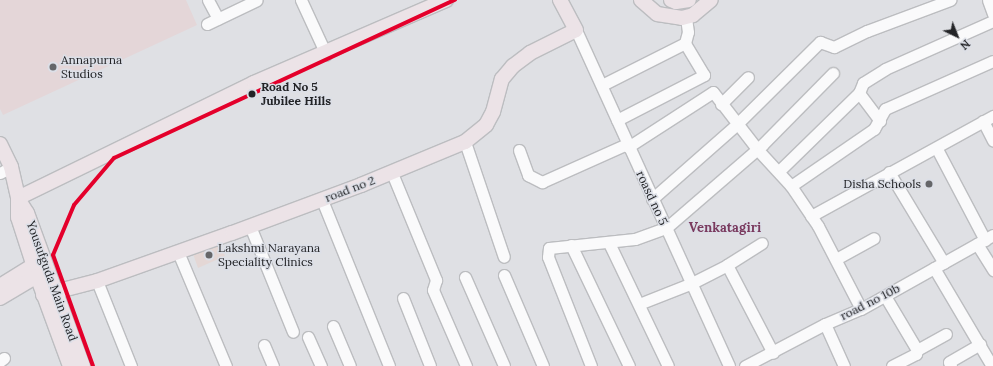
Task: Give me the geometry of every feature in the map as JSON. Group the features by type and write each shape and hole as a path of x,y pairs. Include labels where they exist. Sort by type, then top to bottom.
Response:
{"main road":[{"path":"18,198 254,83 326,54 446,0"},
{"path":"560,0 576,30"},
{"path":"641,0 657,14 667,17 686,17 693,15 711,0"},
{"path":"671,0 676,2 689,0"},
{"name":"road no 2","path":"49,293 97,281 322,200 392,173 465,142 486,125 493,112 502,79 513,66 530,53 576,30"},
{"path":"0,144 5,170 18,198 18,217 35,270 49,293"},
{"name":"Yousufguda Main Road","path":"18,198 28,213 70,366"},
{"path":"0,286 35,270"},
{"path":"0,298 35,270"},
{"name":"Yousufguda Main Road","path":"49,293 83,366"}],"street":[{"path":"208,0 218,19"},
{"path":"208,24 257,0"},
{"path":"301,0 326,54"},
{"path":"652,199 737,124 820,42 834,47 866,31 950,0"},
{"path":"988,0 993,14"},
{"path":"617,120 704,75 685,43 688,32 686,17"},
{"path":"778,171 859,93 861,85 885,69 993,21"},
{"name":"roasd no 5","path":"576,30 729,366"},
{"path":"602,85 685,43"},
{"path":"791,186 874,129 880,121 882,113 889,107 993,61"},
{"path":"591,366 548,257 549,248 635,238 666,228 757,149 834,73"},
{"path":"721,104 748,77"},
{"path":"519,150 528,175 542,182 628,146 713,92 757,149 791,186 811,216 836,259 861,309"},
{"path":"859,93 880,121"},
{"path":"811,216 889,172 937,149 988,118 993,141"},
{"path":"465,142 504,257"},
{"path":"937,149 985,240 993,270"},
{"path":"889,172 992,366"},
{"path":"392,173 436,280 433,290 466,366"},
{"path":"322,200 389,366"},
{"path":"250,226 293,332"},
{"path":"836,259 874,238"},
{"name":"road no 10b","path":"745,366 825,324 861,309 985,240"},
{"path":"609,242 668,366"},
{"path":"639,304 692,283 727,266 762,243"},
{"path":"571,245 629,366"},
{"path":"178,252 226,366"},
{"path":"727,266 773,352"},
{"path":"504,275 543,366"},
{"path":"465,277 504,366"},
{"path":"97,281 131,366"},
{"path":"885,296 917,350"},
{"path":"403,298 430,366"},
{"path":"825,324 844,366"},
{"path":"334,326 350,366"},
{"path":"892,366 916,354 917,350 946,334"},
{"path":"308,337 321,366"},
{"path":"951,366 949,362 980,344"},
{"path":"264,345 274,366"}],"shaded area":[{"name":"Annapurna Studios","path":"0,0 186,0 197,25 3,115 0,109"},
{"name":"Lakshmi Narayana Speciality Clinics","path":"220,243 225,256 198,268 193,254"}],"transit line":[{"path":"93,366 53,255 74,205 114,158 455,0"}],"place":[{"name":"Annapurna Studios","path":"53,67"},
{"name":"Road No 5 Jubilee Hills","path":"252,94"},
{"name":"Disha Schools","path":"929,184"},
{"name":"Lakshmi Narayana Speciality Clinics","path":"209,255"}],"district":[{"name":"Venkatagiri","path":"725,228"}]}
